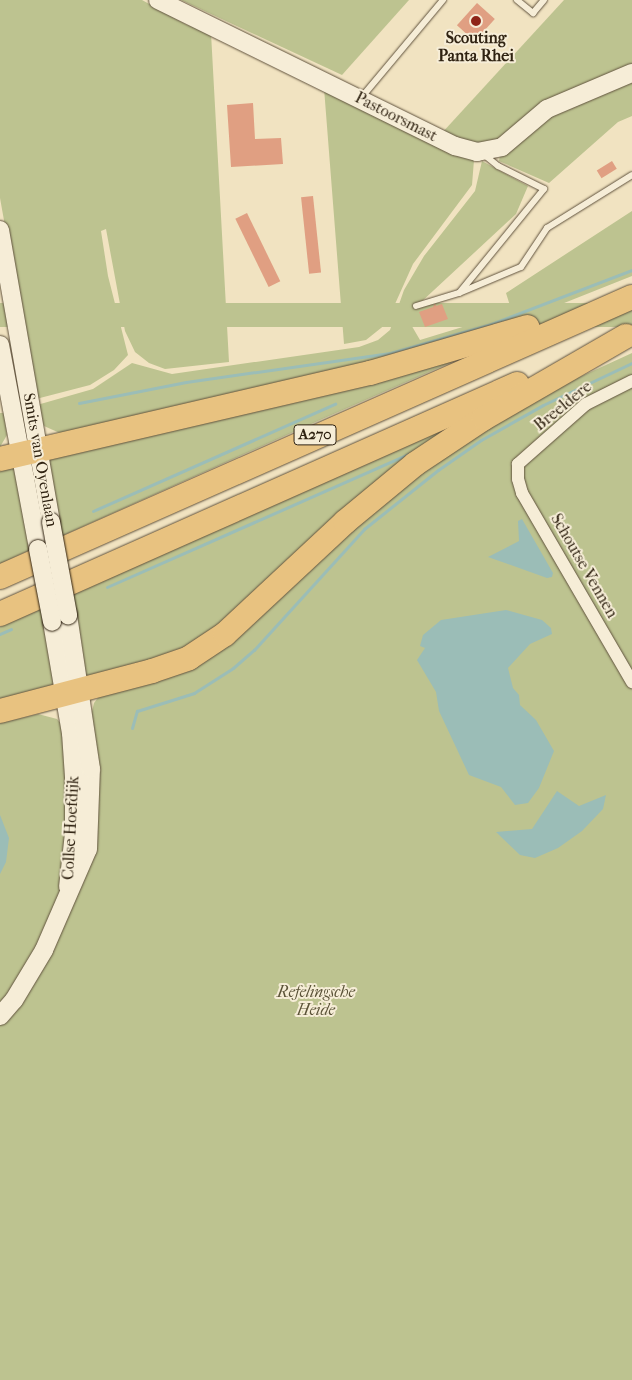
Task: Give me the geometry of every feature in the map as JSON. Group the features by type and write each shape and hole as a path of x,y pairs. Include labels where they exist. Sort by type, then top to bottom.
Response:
{"highway":[{"name":"A270","path":"20,455 389,368 632,296"},
{"name":"A270","path":"0,577 632,296"},
{"name":"A270","path":"0,614 629,335"},
{"name":"A270","path":"0,711 171,665 210,645 345,522 415,464 484,418 629,335"}],"main road":[{"name":"Pastoorsmast","path":"158,0 455,146 482,152"},
{"path":"482,152 502,147 547,109 632,73"},
{"name":"Smits van Oyenlaan","path":"0,230 20,455"},
{"name":"Smits van Oyenlaan","path":"0,345 20,455 43,525 73,692"},
{"name":"Collse Hoefdijk","path":"0,1016 14,1000 44,950 66,902 75,804 73,692"}],"street":[{"name":"Breeldere","path":"518,464 586,404 632,381"},
{"name":"Schoutse Vennen","path":"518,464 518,480 522,493 632,682"}],"lane":[{"path":"360,99 443,0"},
{"path":"517,0 533,13 544,0"},
{"path":"459,293 544,189 498,166 482,152"},
{"path":"416,306 459,293 521,267 547,228 632,175"}],"green space":[{"path":"0,0 142,0 187,25 211,33 229,362 165,369 149,363 135,352 125,331 106,229 101,231 108,276 128,355 114,370 90,385 36,399 0,198"},
{"path":"181,0 409,0 342,75"},
{"path":"564,0 632,0 632,67 485,146 441,134"},
{"path":"632,78 632,116 618,122 549,183 499,161 500,155 527,127"},
{"path":"324,88 474,160 472,185 413,264 386,324 366,340 344,344"},
{"path":"482,161 528,186 516,214 406,316 420,340 512,312 506,293 632,211 632,276 534,315 446,344 62,434 44,426 37,405 93,389 132,363 172,374 359,347 378,340 390,330 404,290 424,256 475,191"},
{"path":"0,303 632,303 632,327 0,327"},
{"path":"502,340 320,420 62,536 46,454"},
{"name":"Refelingsche Heide","path":"632,353 632,1380 0,1380 0,723 38,714 57,719 62,725 91,715 94,703 100,695 155,679 454,447 571,381"},
{"path":"501,403 191,652 85,679 73,594"},
{"path":"0,413 4,413 7,435 0,447"},
{"path":"16,462 32,549 0,564 0,465"},
{"path":"42,607 59,688 0,705 0,627"}],"water":[{"path":"522,519 553,573 552,577 547,578 488,557 519,541 518,521"},
{"path":"506,610 542,620 551,628 552,634 530,644 508,668 513,688 519,695 520,705 536,720 554,751 539,788 528,803 515,805 501,787 469,775 439,711 436,692 417,660 425,648 420,646 423,635 441,620"},
{"path":"557,791 579,806 606,795 603,809 582,831 558,848 535,858 520,855 496,832 532,829"},
{"path":"0,815 9,838 6,862 0,874"}],"building":[{"path":"477,3 495,19 475,41 457,25"},
{"path":"253,103 255,139 281,138 283,164 231,167 227,105"},
{"path":"612,161 617,169 602,178 597,171"},
{"path":"313,196 321,273 309,274 301,197"},
{"path":"247,213 280,281 269,287 235,219"},
{"path":"435,303 436,306 442,304 448,319 425,327 419,312 433,307"}],"waterway":[{"path":"79,403 186,382 390,353 491,324 632,270"},
{"path":"132,728 137,711 194,693 233,668 254,650 364,529 438,470 481,440 543,405 632,363"},
{"path":"93,511 335,404"},
{"path":"107,587 408,454"},
{"path":"0,634 11,629"}],"place":[{"name":"Scouting Panta Rhei","path":"476,21"}]}
